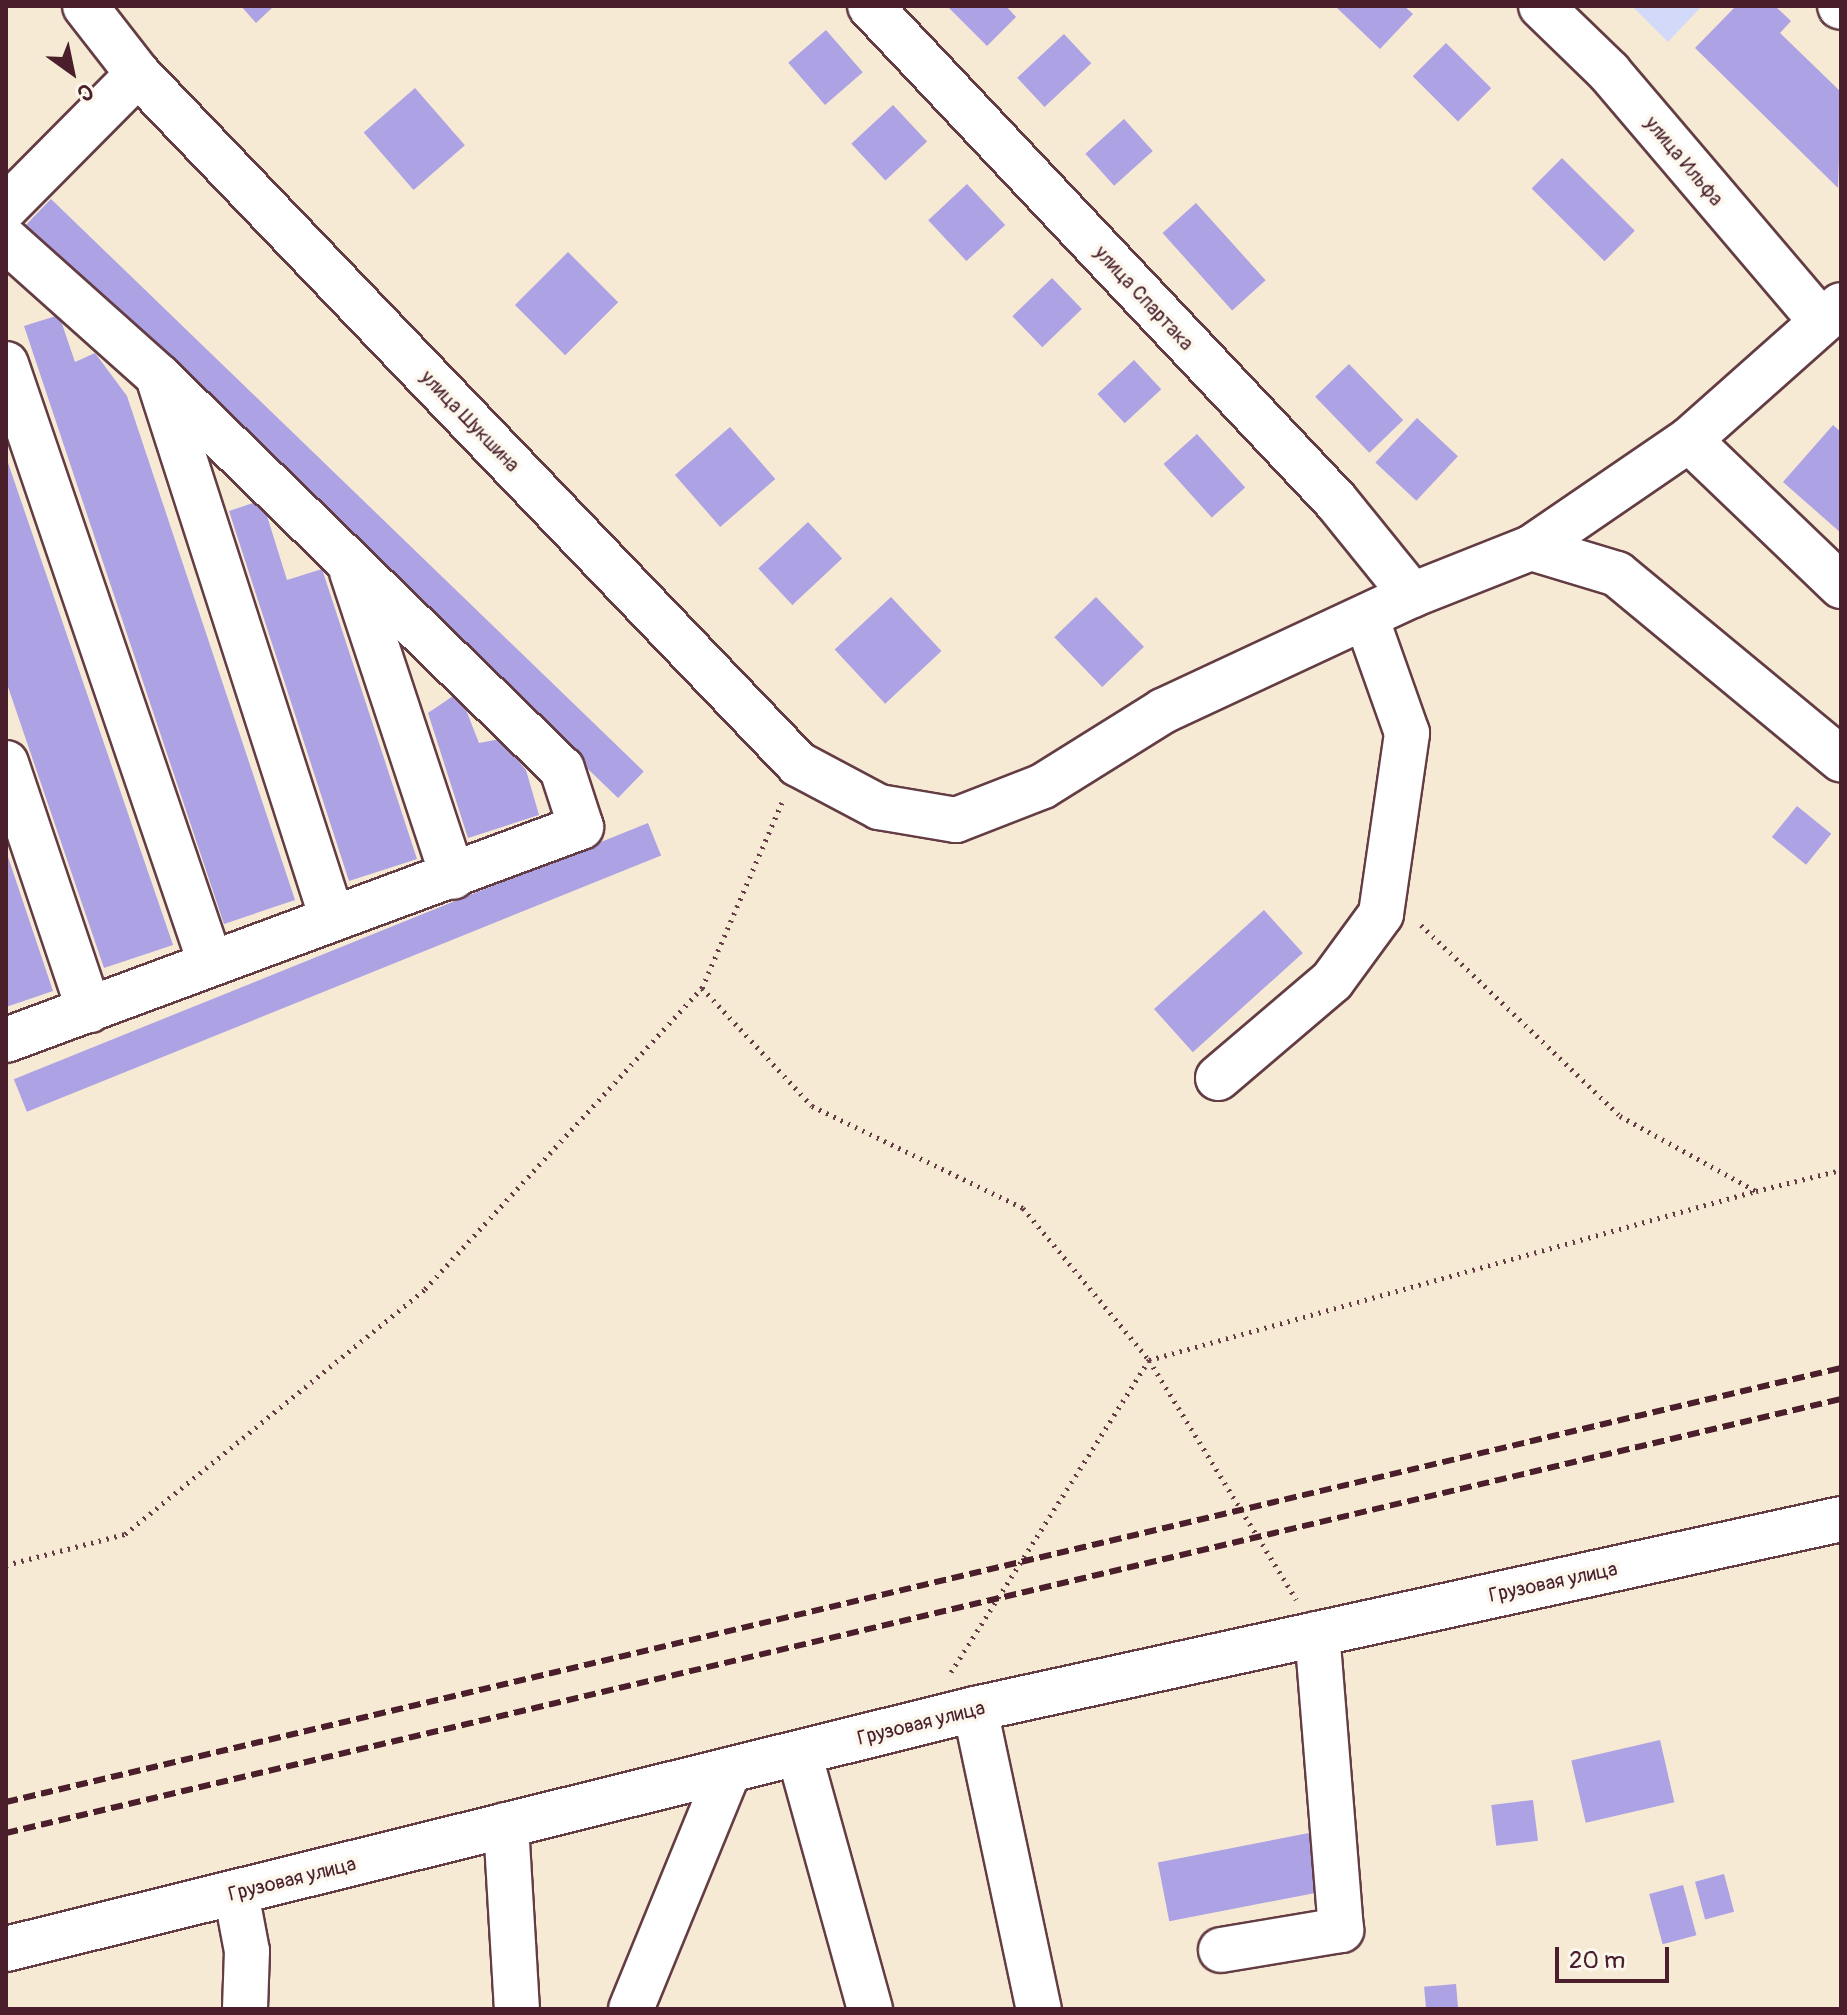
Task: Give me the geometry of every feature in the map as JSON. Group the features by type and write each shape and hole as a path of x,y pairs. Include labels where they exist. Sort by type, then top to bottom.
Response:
{"street":[{"name":"улица Шукшина","path":"85,6 138,74 798,764 879,807 956,820 1014,798 1043,786 1163,711 1412,595 1531,548 1689,440 1831,313"},
{"name":"улица Спартака","path":"870,6 1336,501 1412,595"},
{"name":"улица Ильфа","path":"1541,6 1609,72 1831,313"},
{"path":"6,207 138,74"},
{"path":"6,240 159,377 562,769 581,827 453,877 210,962 6,1040"},
{"path":"6,364 210,962"},
{"path":"159,377 332,918"},
{"path":"1689,440 1841,586"},
{"path":"1531,548 1617,574 1841,759"},
{"path":"350,565 453,877"},
{"path":"1218,1078 1332,981 1381,914 1407,733 1366,617"},
{"path":"6,763 89,1010"},
{"name":"Грузовая улица","path":"6,1949 975,1709 1841,1519"},
{"path":"1221,1950 1341,1930 1317,1634"},
{"path":"975,1709 1039,2009"},
{"path":"799,1753 870,2009"},
{"path":"631,2009 729,1770"},
{"path":"506,1825 517,2009"},
{"path":"236,1893 247,1951 245,2009"}],"path":[{"path":"6,1565 125,1534 425,1289 702,988 798,764"},
{"path":"1384,890 1620,1116 1756,1191"},
{"path":"702,988 812,1106 1023,1208 1149,1360 1317,1634"},
{"path":"919,1723 1149,1360 1841,1170"}],"shaded area":[{"path":"1632,6 1702,6 1668,42"}],"building":[{"path":"241,6 274,6 256,23"},
{"path":"947,6 1006,6 1016,17 987,46"},
{"path":"1335,6 1404,6 1413,14 1380,49"},
{"path":"1736,6 1775,6 1791,21 1780,33 1841,92 1838,188 1695,48"},
{"path":"826,30 863,72 825,105 788,63"},
{"path":"1064,34 1091,63 1044,107 1017,78"},
{"path":"1446,43 1491,88 1458,121 1413,76"},
{"path":"415,88 465,145 414,190 364,133"},
{"path":"893,105 927,142 885,180 851,144"},
{"path":"1124,119 1153,151 1114,186 1085,154"},
{"path":"1562,158 1635,231 1604,261 1532,188"},
{"path":"967,184 1005,225 966,261 928,220"},
{"path":"51,199 644,771 618,798 25,226"},
{"path":"1196,203 1266,280 1232,310 1163,233"},
{"path":"568,252 618,302 565,355 515,305"},
{"path":"1052,278 1082,309 1042,347 1012,316"},
{"path":"59,315 75,362 95,353 127,396 295,900 224,924 24,326"},
{"path":"1134,360 1161,389 1125,423 1097,394"},
{"path":"1349,364 1403,420 1369,453 1315,397"},
{"path":"1417,418 1458,456 1416,501 1375,463"},
{"path":"1833,425 1841,432 1841,533 1783,482"},
{"path":"730,427 775,479 720,527 675,475"},
{"path":"1197,434 1245,488 1212,518 1164,464"},
{"path":"6,457 173,945 104,968 6,681"},
{"path":"262,500 287,580 322,569 417,859 349,881 229,511"},
{"path":"808,522 842,559 792,605 758,568"},
{"path":"891,597 941,651 885,704 835,650"},
{"path":"1096,597 1144,647 1102,687 1054,637"},
{"path":"459,692 479,743 500,739 526,770 539,815 468,838 428,713"},
{"path":"1797,806 1831,834 1806,865 1772,837"},
{"path":"648,823 661,855 27,1112 14,1079"},
{"path":"6,855 53,991 6,1007"},
{"path":"1264,910 1303,953 1193,1052 1154,1009"},
{"path":"1660,1740 1674,1802 1586,1823 1571,1760"},
{"path":"1533,1800 1538,1841 1496,1846 1491,1805"},
{"path":"1309,1833 1320,1892 1169,1921 1158,1862"},
{"path":"1724,1874 1734,1912 1705,1919 1695,1882"},
{"path":"1683,1885 1696,1935 1663,1944 1649,1894"},
{"path":"1456,1984 1458,2009 1426,2009 1424,1987"}],"railway":[{"path":"6,1802 1841,1368"},
{"path":"6,1833 1841,1399"}]}
